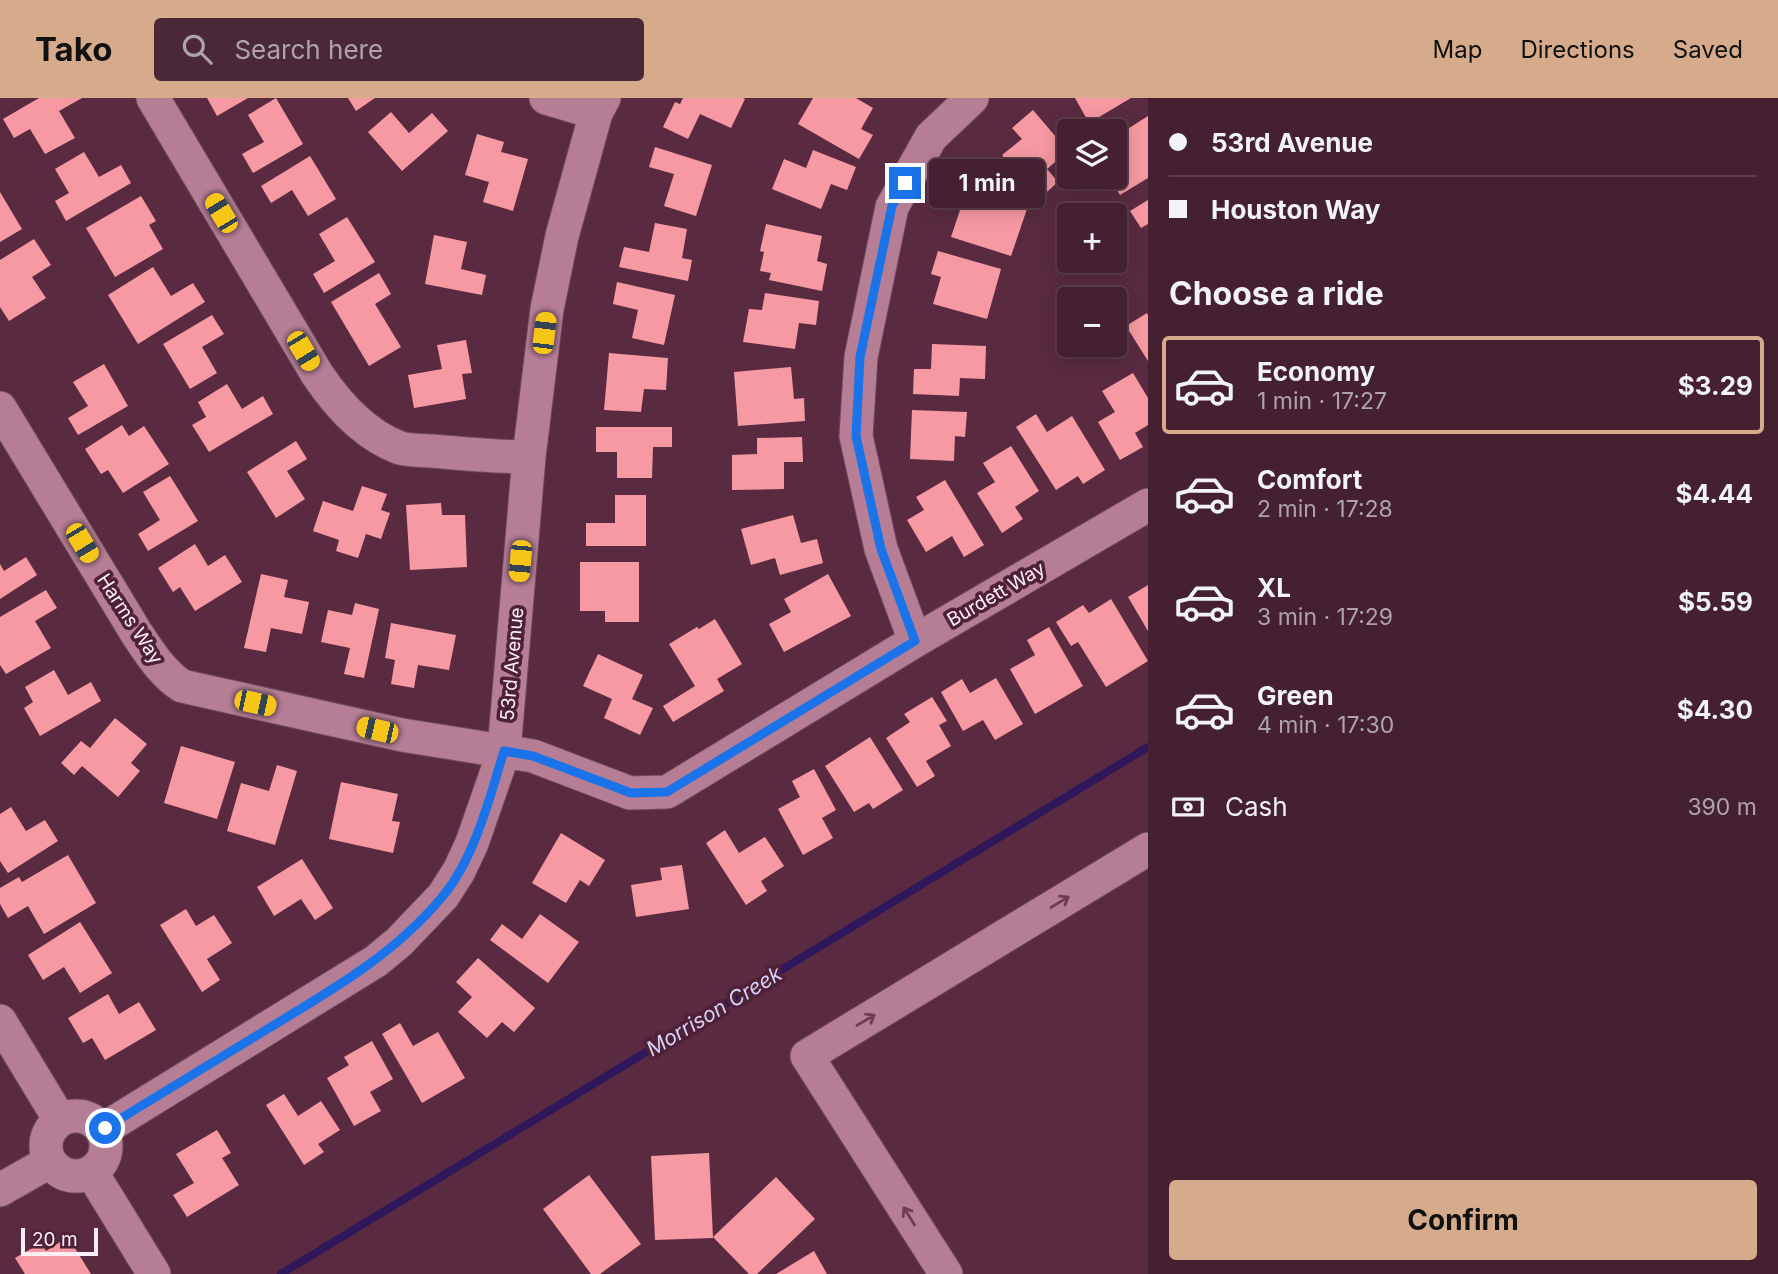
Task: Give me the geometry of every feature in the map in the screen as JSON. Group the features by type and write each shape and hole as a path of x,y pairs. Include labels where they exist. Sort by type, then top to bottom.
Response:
{"street":[{"path":"153,98 333,398 376,435 402,448 496,457 529,457"},
{"path":"546,98 600,105"},
{"path":"915,641 881,549 856,436 860,357 892,206 931,137 972,98"},
{"name":"53rd Avenue","path":"102,1130 350,978 399,942 443,896 459,871 472,843 504,751 529,457 547,309 562,236 600,105"},
{"name":"Harms Way","path":"0,408 137,634 170,679 182,686 402,735 504,751"},
{"name":"Burdett Way","path":"504,751 533,756 631,793 667,792 915,641 1148,505"},
{"path":"946,1274 807,1056 1148,849"},
{"path":"0,1021 60,1120"},
{"path":"75,1115 91,1119 102,1130 107,1146 103,1161 92,1173 76,1177 61,1173 49,1162 45,1147 49,1131 60,1120 75,1115"},
{"path":"0,1190 49,1162"},
{"path":"92,1173 154,1274"}],"building":[{"path":"39,98 82,98 59,111 75,138 45,154 30,129 14,138 3,119"},
{"path":"207,98 248,98 217,116"},
{"path":"276,98 303,144 253,173 242,154 264,142 248,115"},
{"path":"348,98 375,98 356,111"},
{"path":"683,98 745,99 731,128 700,114 688,139 663,127 675,102 680,104"},
{"path":"813,98 856,98 873,108 861,129 873,135 859,159 798,124"},
{"path":"1075,98 1131,98 1096,119 1087,119"},
{"path":"1033,110 1057,138 1057,160 1047,169 1057,183 1039,199 1002,155 1022,139 1012,128"},
{"path":"391,112 409,133 432,113 448,131 402,171 368,132"},
{"path":"1148,116 1148,178 1120,195 1116,189 1127,189 1127,129"},
{"path":"477,134 504,142 501,152 528,159 513,211 483,202 489,182 465,175"},
{"path":"655,147 712,165 696,216 664,206 674,174 649,167"},
{"path":"813,150 856,167 847,190 831,184 821,209 772,189 784,159 806,168"},
{"path":"84,152 99,177 121,165 131,183 66,221 55,201 69,193 55,169"},
{"path":"310,156 336,199 308,216 292,190 271,203 261,186"},
{"path":"968,186 1028,206 1011,256 951,237"},
{"path":"0,192 22,229 0,242"},
{"path":"141,196 156,221 149,225 163,249 115,277 86,228"},
{"path":"1148,200 1148,224 1141,228 1130,211"},
{"path":"347,217 375,262 324,293 313,274 335,261 319,234"},
{"path":"655,223 687,229 682,258 692,260 688,281 619,267 624,247 649,252"},
{"path":"766,224 822,236 817,261 827,264 822,291 769,280 771,273 760,271 764,252 760,251"},
{"path":"434,235 467,242 461,269 486,275 482,295 425,284"},
{"path":"34,239 51,265 32,277 46,298 9,321 0,307 0,260"},
{"path":"938,251 1001,269 987,319 933,304 941,277 931,274"},
{"path":"153,267 171,296 193,283 205,302 138,344 108,295"},
{"path":"379,273 391,294 375,304 401,347 369,366 331,302"},
{"path":"617,282 675,295 664,345 632,338 638,310 613,304"},
{"path":"765,293 819,301 816,325 799,323 795,349 743,342 749,309 762,310"},
{"path":"1147,313 1148,361 1127,328"},
{"path":"212,315 224,334 202,347 217,373 190,389 163,344"},
{"path":"466,340 472,373 462,374 466,399 414,408 408,375 442,369 437,345"},
{"path":"932,344 986,346 985,379 960,378 959,396 913,394 914,369 931,369"},
{"path":"609,353 668,358 666,390 644,389 641,412 604,410"},
{"path":"104,364 128,406 78,435 68,418 88,406 73,382"},
{"path":"791,367 794,399 804,398 805,421 738,426 734,372"},
{"path":"1133,373 1148,398 1148,425 1135,433 1143,447 1120,460 1098,422 1115,412 1102,391"},
{"path":"227,384 242,409 263,396 273,414 209,452 192,425 206,417 198,402"},
{"path":"912,410 967,412 965,437 955,436 954,461 910,459"},
{"path":"1036,414 1047,432 1072,416 1105,470 1083,484 1078,476 1056,490 1016,427"},
{"path":"122,425 129,436 144,426 169,464 123,493 108,470 101,474 85,449"},
{"path":"596,427 672,427 672,447 653,447 652,478 617,478 617,452 596,452"},
{"path":"802,437 803,462 784,462 784,489 732,490 732,455 757,454 757,438"},
{"path":"296,441 307,459 287,471 305,499 276,518 247,472"},
{"path":"1011,446 1039,491 1015,507 1023,519 1002,533 977,493 995,482 983,463"},
{"path":"170,476 198,521 148,551 138,534 160,520 143,492"},
{"path":"945,480 984,545 964,557 952,536 926,552 907,520 924,510 916,497"},
{"path":"362,486 387,494 381,510 390,513 381,539 366,534 358,558 336,551 339,540 313,531 323,501 353,511"},
{"path":"615,495 646,495 646,546 586,546 586,523 615,523"},
{"path":"441,503 442,515 465,515 467,567 410,570 406,505"},
{"path":"793,515 801,543 817,539 823,563 780,575 775,558 751,565 741,529"},
{"path":"195,544 208,566 225,555 242,582 195,611 180,587 173,592 158,568"},
{"path":"26,557 37,575 0,599 0,564 4,571"},
{"path":"580,562 639,562 639,622 605,622 605,611 580,611"},
{"path":"261,574 288,580 284,597 309,602 302,634 271,628 266,652 244,648"},
{"path":"828,574 851,616 784,652 769,624 791,612 784,599"},
{"path":"1148,585 1148,631 1128,597"},
{"path":"46,590 57,608 35,621 51,648 6,674 0,665 0,617"},
{"path":"1111,599 1148,661 1106,687 1078,642 1071,646 1056,622 1083,605 1089,613"},
{"path":"355,603 379,609 364,678 344,674 350,648 321,642 328,610 352,615"},
{"path":"715,619 742,664 717,679 724,691 673,722 663,706 695,686 669,644"},
{"path":"391,623 456,635 449,670 418,665 414,688 391,684 395,660 385,658"},
{"path":"1049,627 1083,686 1035,714 1010,669 1035,655 1027,640"},
{"path":"598,654 643,675 632,699 653,708 640,735 604,718 612,699 583,686"},
{"path":"54,670 68,695 91,682 101,701 40,736 24,708 33,702 25,687"},
{"path":"996,678 1023,724 995,740 983,720 963,731 941,692 962,679 970,693"},
{"path":"932,697 947,721 939,725 951,746 926,761 935,776 917,787 886,738 910,722 904,714"},
{"path":"115,718 147,744 131,763 140,771 118,797 82,766 74,775 61,763 81,741 90,748"},
{"path":"870,737 903,790 873,809 869,803 854,812 825,766"},
{"path":"181,746 235,762 217,819 164,803"},
{"path":"277,765 297,771 275,845 227,831 241,783 269,791"},
{"path":"814,769 836,810 822,818 833,838 803,855 778,809 800,797 792,781"},
{"path":"341,782 398,794 392,821 400,822 393,853 329,839"},
{"path":"11,807 26,831 45,820 58,841 8,873 0,861 0,814"},
{"path":"725,830 739,853 765,837 784,866 761,881 767,891 746,905 706,843"},
{"path":"561,833 605,860 589,886 580,880 566,903 532,883"},
{"path":"68,855 96,903 44,934 28,906 8,918 0,904 0,888 19,877 22,882"},
{"path":"302,859 333,908 315,920 301,899 274,916 257,887"},
{"path":"682,865 689,909 636,917 631,885 662,880 660,868"},
{"path":"186,909 196,926 214,915 232,943 207,959 220,980 202,992 160,925"},
{"path":"540,914 579,942 548,983 490,940 502,924 522,939"},
{"path":"80,922 112,973 80,993 64,967 43,980 28,955"},
{"path":"478,958 535,1008 514,1032 502,1022 487,1038 458,1012 472,997 456,982"},
{"path":"108,994 119,1014 139,1002 156,1030 105,1060 92,1038 83,1043 68,1018"},
{"path":"400,1023 413,1046 438,1032 465,1078 422,1103 382,1034"},
{"path":"372,1041 393,1079 370,1092 381,1111 354,1126 327,1078 349,1065 344,1057"},
{"path":"284,1094 298,1116 321,1101 340,1130 318,1144 324,1152 304,1165 266,1105"},
{"path":"217,1130 231,1153 222,1158 239,1185 187,1217 173,1195 194,1183 176,1154"},
{"path":"709,1153 713,1238 655,1240 651,1156"},
{"path":"589,1175 641,1244 600,1274 591,1274 543,1209"},
{"path":"776,1177 815,1219 757,1274 749,1274 713,1237"},
{"path":"68,1237 91,1274 25,1274 15,1258 41,1243 46,1251"},
{"path":"814,1251 827,1274 776,1274"}],"waterway":[{"name":"Morrison Creek","path":"281,1274 1148,747"}],"route":[{"path":"105,1128 350,978 399,942 443,896 459,871 472,843 504,751 533,756 631,793 667,792 915,641 881,549 856,436 860,357 892,206 905,183"}]}
